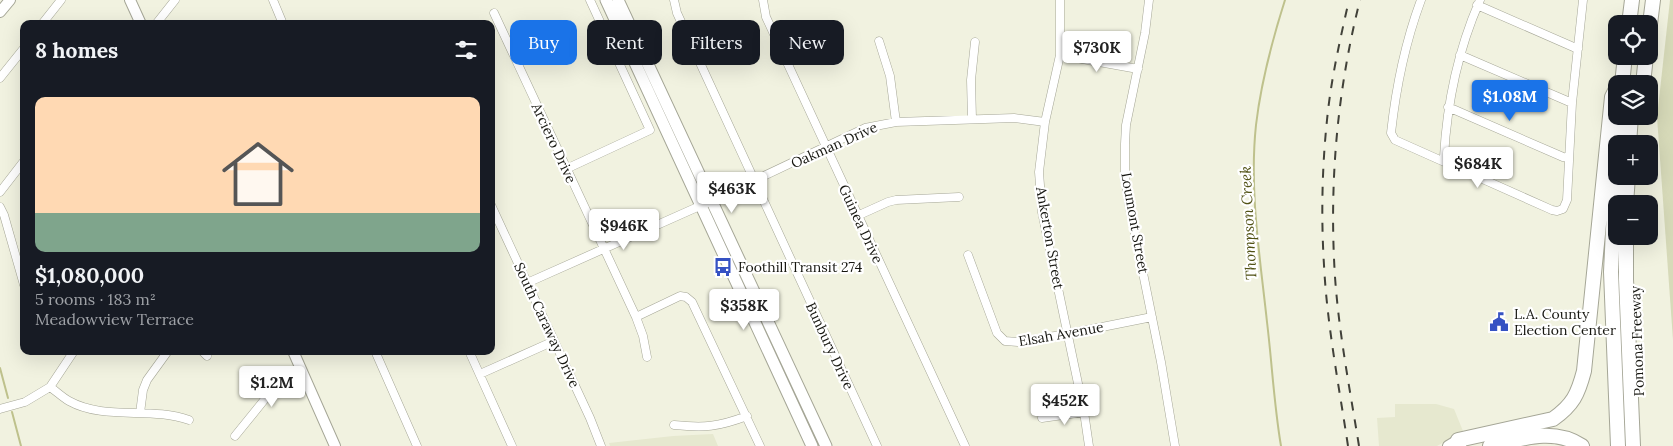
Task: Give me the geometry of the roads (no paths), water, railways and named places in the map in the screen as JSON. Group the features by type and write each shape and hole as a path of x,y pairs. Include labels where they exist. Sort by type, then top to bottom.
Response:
{"highway":[{"path":"1630,15 1632,0"},
{"path":"1642,15 1644,0"},
{"path":"1651,15 1653,0"},
{"path":"1456,444 1553,419 1566,410 1578,392 1584,371 1609,125"},
{"name":"Pomona Freeway","path":"1615,185 1611,272 1618,446"},
{"path":"1626,245 1633,446"},
{"name":"Pomona Freeway","path":"1635,245 1635,323 1640,446"},
{"path":"1490,446 1546,434 1568,438 1582,446"}],"main road":[{"path":"606,0 826,446"},
{"path":"618,0 812,446"}],"street":[{"path":"0,12 10,0"},
{"path":"45,20 61,0"},
{"path":"130,0 139,20"},
{"path":"159,20 175,0"},
{"path":"273,0 281,20"},
{"path":"566,169 650,130 590,0"},
{"name":"Bunbury Drive","path":"674,0 677,13 753,181 876,446"},
{"name":"Guinea Drive","path":"763,0 766,17 965,446"},
{"name":"Ankerton Street","path":"1060,0 1060,55 1045,122 1039,172 1042,212 1084,412 1089,446"},
{"name":"Loumont Street","path":"1149,0 1145,32 1126,125 1124,144 1125,177 1175,446"},
{"path":"1421,0 1399,71 1391,133 1395,140 1557,211 1562,209 1567,200 1572,103 1583,0"},
{"path":"1442,161 1444,157 1448,107 1460,55 1479,3 1578,49"},
{"name":"Arciero Drive","path":"494,13 636,316 647,356"},
{"path":"879,41 890,76 896,122"},
{"path":"972,119 971,80 975,42"},
{"path":"0,78 20,53"},
{"path":"1060,55 1138,69"},
{"path":"1460,55 1572,103"},
{"path":"1448,107 1569,158"},
{"name":"Oakman Drive","path":"527,282 706,203 865,128 896,122 972,119 1014,118 1045,122"},
{"path":"0,192 20,166"},
{"path":"857,216 896,200 959,197"},
{"path":"0,207 20,271"},
{"name":"South Caraway Drive","path":"495,214 590,418 601,446"},
{"name":"Elsah Avenue","path":"968,255 997,333 1005,342 1018,342 1067,334 1152,317"},
{"path":"636,316 680,296 686,297 692,302 760,446"},
{"path":"480,374 554,341"},
{"path":"0,409 25,402 50,387 71,355"},
{"path":"140,413 143,390 147,380 165,355"},
{"path":"295,355 335,446"},
{"path":"377,355 417,446"},
{"path":"472,355 512,446"},
{"path":"235,436 280,383 302,371"},
{"path":"50,387 68,401 96,410 177,415 189,420"},
{"path":"1042,418 1084,412"},
{"path":"674,425 711,427 727,424 746,416"}],"waterway":[{"name":"Thompson Creek","path":"1281,446 1259,248 1255,199 1254,149 1264,77 1285,0"},
{"path":"0,368 8,398"},
{"path":"12,412 21,446"}],"railway":[{"path":"1348,446 1328,310 1322,211 1324,156 1329,105 1336,60 1349,0"},
{"path":"1359,446 1339,320 1333,242 1333,207 1340,103 1360,0"}],"place":[{"name":"Foothill Transit 274","path":"723,267"},
{"name":"L.A. County Election Center","path":"1499,322"}]}
